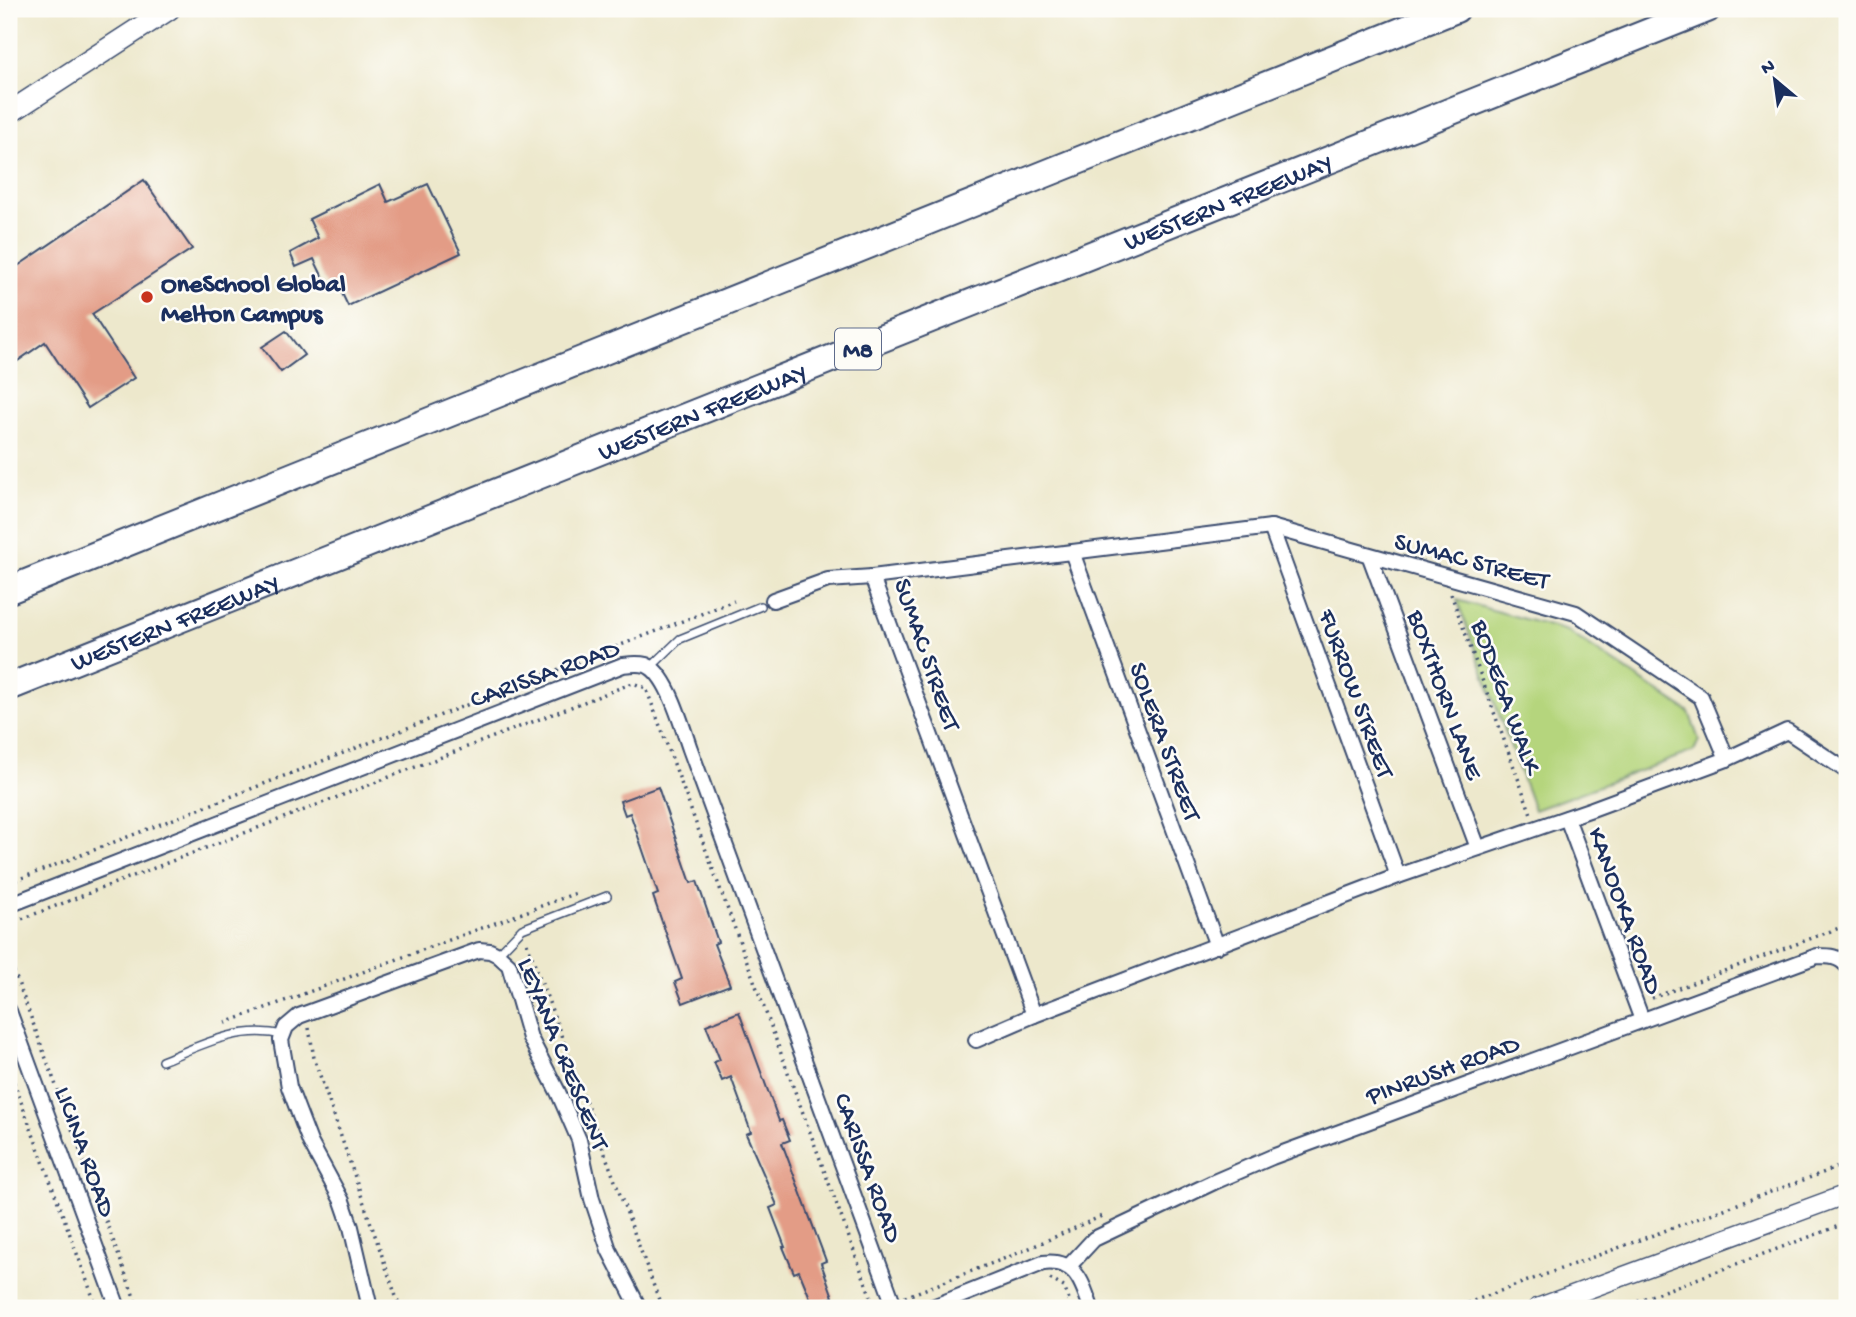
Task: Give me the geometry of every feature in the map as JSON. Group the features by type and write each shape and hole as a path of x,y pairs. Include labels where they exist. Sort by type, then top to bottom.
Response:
{"highway":[{"path":"9,590 1456,9"},
{"name":"WESTERN FREEWAY","path":"9,687 1707,9"}],"main road":[{"path":"9,113 169,9"}],"street":[{"name":"SUMAC STREET","path":"1034,1015 872,577 1271,527 1576,613 1701,696 1727,760"},
{"name":"FURROW STREET","path":"1271,527 1398,876"},
{"name":"SOLERA STREET","path":"1072,552 1217,946"},
{"name":"BOXTHORN LANE","path":"1370,556 1478,848"},
{"path":"767,603 828,580 872,577"},
{"name":"CARISSA ROAD","path":"9,905 623,665 635,663 651,668 664,681 690,748 895,1308"},
{"path":"976,1040 1034,1015 1398,876 1727,760 1787,731 1847,771"},
{"name":"KANOOKA ROAD","path":"1567,818 1642,1020"},
{"name":"LEYANA CRESCENT","path":"283,1035 290,1022 314,1009 479,950 498,955 509,965 530,1038 570,1116 609,1250 639,1308"},
{"name":"PINRUSH ROAD","path":"1069,1266 1094,1239 1272,1157 1817,956 1833,956 1846,960"},
{"name":"LICINA ROAD","path":"9,1011 118,1308"},
{"path":"283,1035 282,1051 298,1117 342,1201 351,1227 370,1308"},
{"path":"1537,1308 1847,1194"},
{"path":"930,1308 1044,1263 1055,1262 1069,1266 1084,1287 1091,1308"}],"lane":[{"path":"651,668 680,639 767,603"},
{"path":"498,955 522,929 607,896"},
{"path":"162,1060 241,1032 268,1031 283,1035"}],"path":[{"path":"9,16 20,9"},
{"name":"BODEGA WALK","path":"1444,576 1536,828"},
{"path":"9,883 736,601"},
{"path":"9,924 633,683 646,688 875,1308"},
{"path":"219,1025 591,887"},
{"path":"516,915 662,1308"},
{"path":"9,958 138,1308"},
{"path":"314,1009 319,1022 308,1029 314,1058 400,1308"},
{"path":"9,1069 97,1308"},
{"path":"1454,1308 1847,1164"},
{"path":"1618,1308 1847,1223"}],"green space":[{"path":"1457,600 1567,631 1689,712 1699,740 1694,751 1534,810"}],"building":[{"path":"144,180 192,249 92,314 134,378 88,408 45,342 9,367 9,272"},
{"path":"380,184 388,202 428,184 461,253 348,306 338,285 329,290 314,259 296,267 290,253 318,238 309,219"},
{"path":"286,331 304,355 281,372 262,347"},
{"path":"658,787 691,883 697,881 718,942 714,944 730,985 683,1003 675,982 682,979 653,896 658,894 630,813 625,815 620,801"},
{"path":"739,1012 779,1121 782,1120 790,1140 782,1143 826,1261 821,1263 833,1297 813,1305 799,1271 794,1273 783,1247 770,1208 777,1205 746,1134 751,1132 731,1077 722,1081 714,1062 720,1060 706,1025"}],"place":[{"name":"OneSchool Global Melton Campus","path":"147,297"}]}
